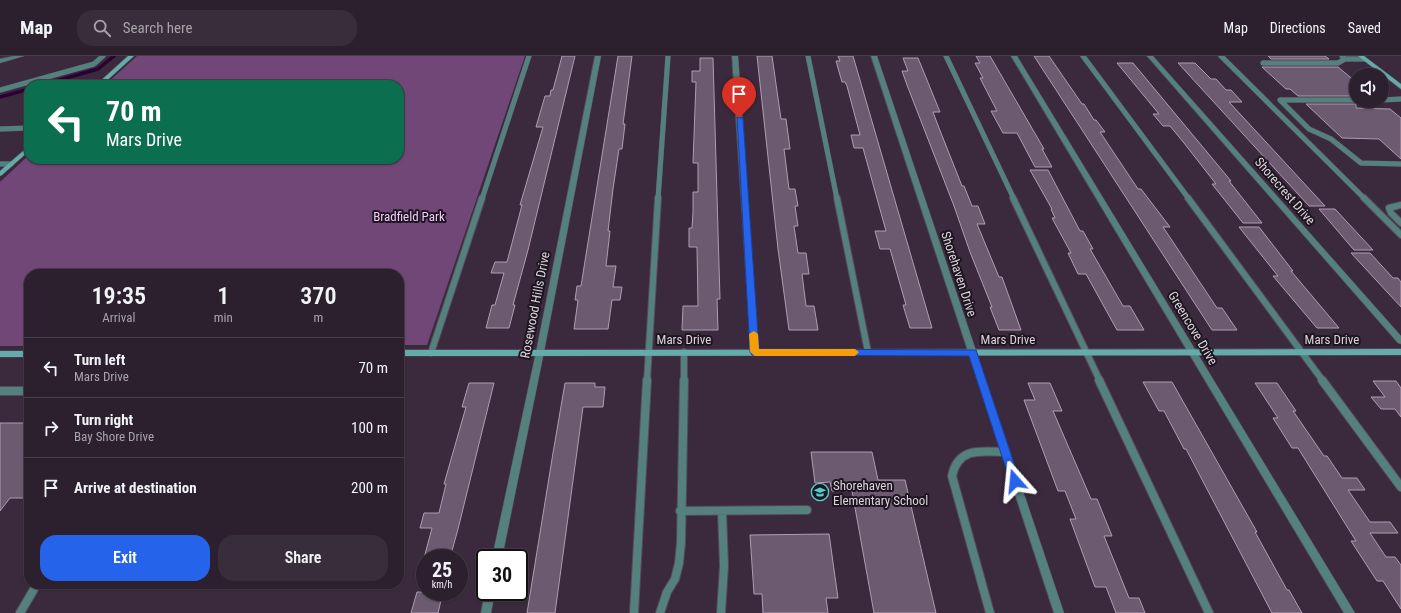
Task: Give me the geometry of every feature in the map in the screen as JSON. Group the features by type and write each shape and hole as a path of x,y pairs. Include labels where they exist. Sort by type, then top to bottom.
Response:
{"street":[{"path":"0,61 21,56"},
{"path":"105,80 131,56"},
{"name":"Rosewood Hills Drive","path":"500,549 598,56"},
{"path":"735,56 755,352"},
{"name":"Shorehaven Drive","path":"874,56 1059,613"},
{"name":"Greencove Drive","path":"1014,56 1194,352 1350,613"},
{"name":"Shorecrest Drive","path":"1150,56 1401,341"},
{"path":"1362,57 1401,88"},
{"path":"0,174 24,152"},
{"name":"Mars Drive","path":"404,353 1401,352"},
{"path":"0,354 24,354"},
{"path":"486,613 488,601"}],"lane":[{"path":"36,80 94,64 104,56"},
{"path":"431,353 529,56"},
{"path":"634,613 652,283 668,56"},
{"path":"808,56 868,352"},
{"path":"946,56 1209,613"},
{"path":"1083,56 1401,487"},
{"path":"1221,56 1401,235"},
{"path":"1263,62 1338,63 1344,57 1362,57"},
{"path":"0,90 24,83"},
{"path":"1389,100 1401,99"},
{"path":"1349,100 1280,100 1309,129 1331,139 1361,163 1401,164"},
{"path":"1394,100 1401,105"},
{"path":"0,129 24,128"},
{"path":"0,134 7,129"},
{"path":"0,164 11,164"},
{"path":"1401,205 1395,205 1389,208 1391,213 1401,223"},
{"path":"660,613 667,592 675,579 680,543 684,352"},
{"path":"0,391 24,391"},
{"path":"990,613 952,476 958,460 966,454 977,452 1005,452"},
{"path":"680,511 807,510"},
{"path":"721,613 724,566 722,511"},
{"path":"20,613 34,589"}],"green space":[{"name":"Bradfield Park","path":"137,56 525,56 427,345 404,345 404,269 24,269 24,346 0,346 0,182 24,160 24,164 404,164 404,80 111,80"}],"building":[{"path":"562,56 575,56 528,250 513,305 515,305 509,328 486,328 492,305 495,305 504,273 491,273 495,262 507,262 522,205 520,205 543,127 536,127 545,96 550,96 551,90 553,90"},
{"path":"618,56 632,56 623,124 625,124 622,149 619,149 613,189 606,266 616,266 613,287 622,287 620,300 612,300 608,329 574,329 578,300 575,300 577,286 581,286"},
{"path":"757,56 772,56 781,119 786,119 790,149 784,149 789,189 795,189 798,206 795,206 798,226 794,226 798,253 806,253 809,274 802,274 806,306 814,306 818,330 789,330 778,249"},
{"path":"838,56 853,56 932,328 910,328 903,305 906,305 890,249 880,249 875,231 886,231 863,148 854,148 851,135 860,135 847,86 845,82 842,82 836,61 840,61"},
{"path":"976,56 990,56 1044,149 1042,149 1052,167 1035,167 1017,133 1003,133 991,111 997,111 980,78 983,78 975,63 980,63"},
{"path":"1034,56 1049,56 1082,104 1084,104 1094,120 1096,120 1105,132 1100,132 1138,189 1141,189 1170,227 1163,227 1217,308 1222,308 1237,330 1212,330"},
{"path":"1268,56 1325,56 1329,59 1271,59"},
{"path":"700,58 713,58 720,299 717,299 718,330 682,330 683,306 698,306 697,247 689,247 689,228 692,228 693,192 698,192 698,163 693,163 696,82 692,82 692,71 700,71"},
{"path":"903,58 918,58 940,112 933,112 939,128 962,186 964,186 972,206 978,206 985,224 977,224 999,277 1002,277 1021,330 999,330 990,307 992,307 902,71 908,71"},
{"path":"1117,63 1133,63 1231,181 1229,181 1262,223 1243,223 1212,184 1216,184 1170,126 1163,126 1153,114 1159,114"},
{"path":"1178,63 1195,63 1211,79 1216,79 1226,90 1231,90 1242,102 1229,102 1325,206 1309,206"},
{"path":"1262,67 1338,67 1349,76 1349,96 1298,96 1290,89 1286,89"},
{"path":"1306,104 1349,104 1349,108 1390,109 1401,118 1401,159 1379,139 1342,138"},
{"path":"1030,170 1048,170 1080,231 1083,231 1093,249 1090,249 1123,306 1130,306 1144,330 1117,330 1086,274 1078,274 1068,253 1071,253 1052,218 1055,218 1052,209"},
{"path":"1319,209 1335,209 1373,250 1354,250"},
{"path":"1239,227 1259,227 1293,271 1291,271 1339,328 1317,328 1273,276 1278,276"},
{"path":"1351,253 1370,253 1393,278 1398,278 1401,282 1401,307"},
{"path":"1373,381 1396,381 1401,388 1401,417 1395,409 1381,409 1371,397 1385,397"},
{"path":"1143,382 1172,382 1257,532 1255,532 1287,590 1289,590 1302,613 1272,613 1186,449 1184,449 1164,411 1159,411"},
{"path":"469,383 494,383 452,549 426,549 432,528 420,528 424,513 439,513 446,484 444,484 466,407 462,407"},
{"path":"565,383 595,383 595,387 605,387 603,407 583,407 555,613 527,613 553,453"},
{"path":"1028,383 1050,383 1062,411 1053,411 1091,499 1097,499 1112,536 1104,536 1129,598 1139,598 1145,613 1116,613 1106,587 1095,587 1070,519 1076,519 1065,491 1058,491 1024,400 1035,400"},
{"path":"1255,383 1277,383 1296,411 1293,411 1324,456 1327,456 1342,478 1357,478 1365,490 1348,490 1370,522 1390,522 1398,533 1370,533 1386,557 1395,557 1401,565 1401,609 1383,581 1377,581 1351,541 1356,541 1298,448 1292,448 1273,418 1278,418"},
{"path":"0,423 24,423 24,498 10,498 0,511"},
{"path":"811,452 872,452 878,480 905,480 936,613 874,613 852,491 832,491 830,482 815,483"},
{"path":"829,534 838,598 826,598 828,613 763,613 762,594 754,594 750,535"},
{"path":"416,596 416,601 441,601 438,613 411,613"}],"waterway":[{"path":"60,80 98,69 114,56"},
{"path":"0,97 24,90"}],"slow traffic":[{"path":"754,334 755,352 855,352"}],"place":[{"name":"Shorehaven Elementary School","path":"820,492"}],"route":[{"path":"739,118 755,352 972,352 1015,481"}]}
